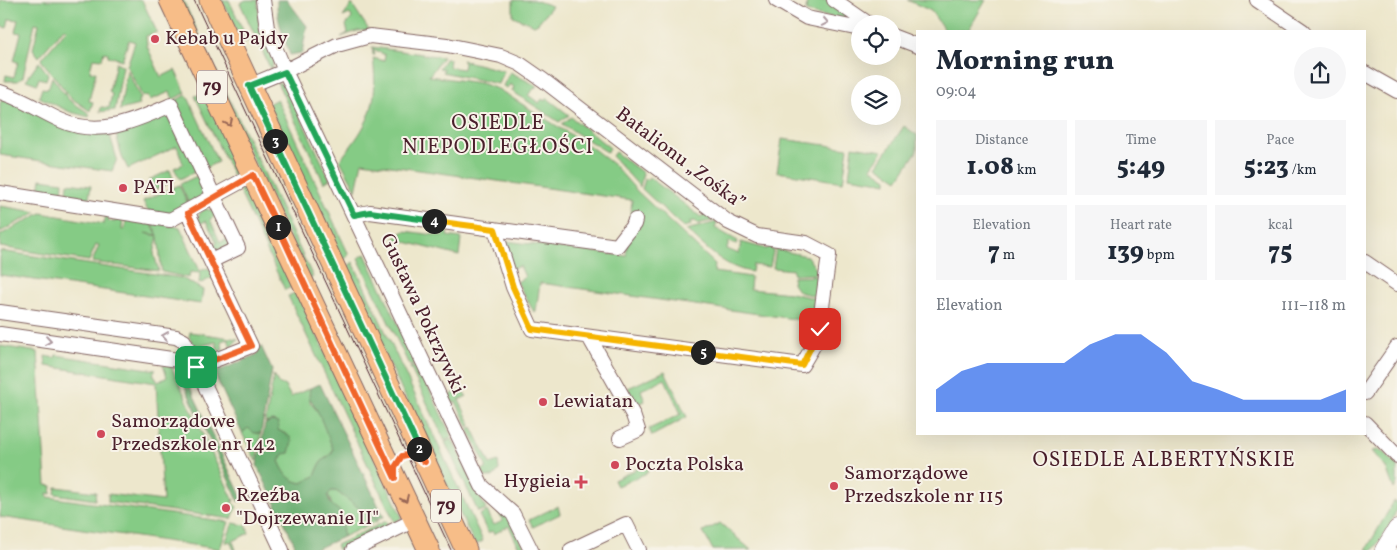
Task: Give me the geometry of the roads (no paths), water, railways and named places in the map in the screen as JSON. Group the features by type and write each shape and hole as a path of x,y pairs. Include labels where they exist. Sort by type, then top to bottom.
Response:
{"main road":[{"name":"79","path":"170,0 429,550"},
{"name":"79","path":"210,0 466,550"},
{"path":"395,478 395,467 402,456 412,454 425,462"}],"street":[{"name":"Gustawa Pokrzywki","path":"263,0 267,28 285,72 482,486 513,514 531,550"},
{"path":"776,0 807,18 851,27"},
{"path":"834,0 856,15"},
{"path":"1257,0 1302,30"},
{"name":"Batalionu „Zośka”","path":"249,86 285,72 337,45 370,36 447,45 501,56 531,71 734,226 757,236 806,243 830,255 820,329 802,365 532,329 513,287 495,229"},
{"path":"901,39 916,45"},
{"path":"1366,74 1397,92"},
{"path":"0,92 67,123 88,128 115,126 171,105 238,248 211,261"},
{"path":"0,193 170,220 188,213 253,175"},
{"path":"354,215 370,212 617,246 635,220"},
{"path":"0,334 185,361 196,367 251,346 188,213"},
{"path":"1366,263 1397,284"},
{"path":"0,312 176,337 187,343 278,549"},
{"path":"589,337 633,415 638,430 620,438"},
{"path":"1366,392 1397,347"},
{"path":"1366,424 1397,456"},
{"path":"353,550 415,520"},
{"path":"571,550 626,524 639,550"},
{"path":"1384,550 1397,529"}],"tram line":[{"path":"194,0 451,550"}],"place":[{"name":"Kebab u Pajdy","path":"155,39"},
{"name":"PATI","path":"123,188"},
{"name":"Lewiatan","path":"543,402"},
{"name":"Samorządowe Przedszkole nr 142","path":"101,434"},
{"name":"Poczta Polska","path":"615,465"},
{"name":"Hygieia","path":"581,482"},
{"name":"Samorządowe Przedszkole nr 115","path":"834,486"},
{"name":"Rzeźba \"Dojrzewanie II\"","path":"226,508"}],"district":[{"name":"OSIEDLE NIEPODLEGŁOŚCI","path":"498,135"},
{"name":"OSIEDLE ALBERTYŃSKIE","path":"1164,460"}]}
